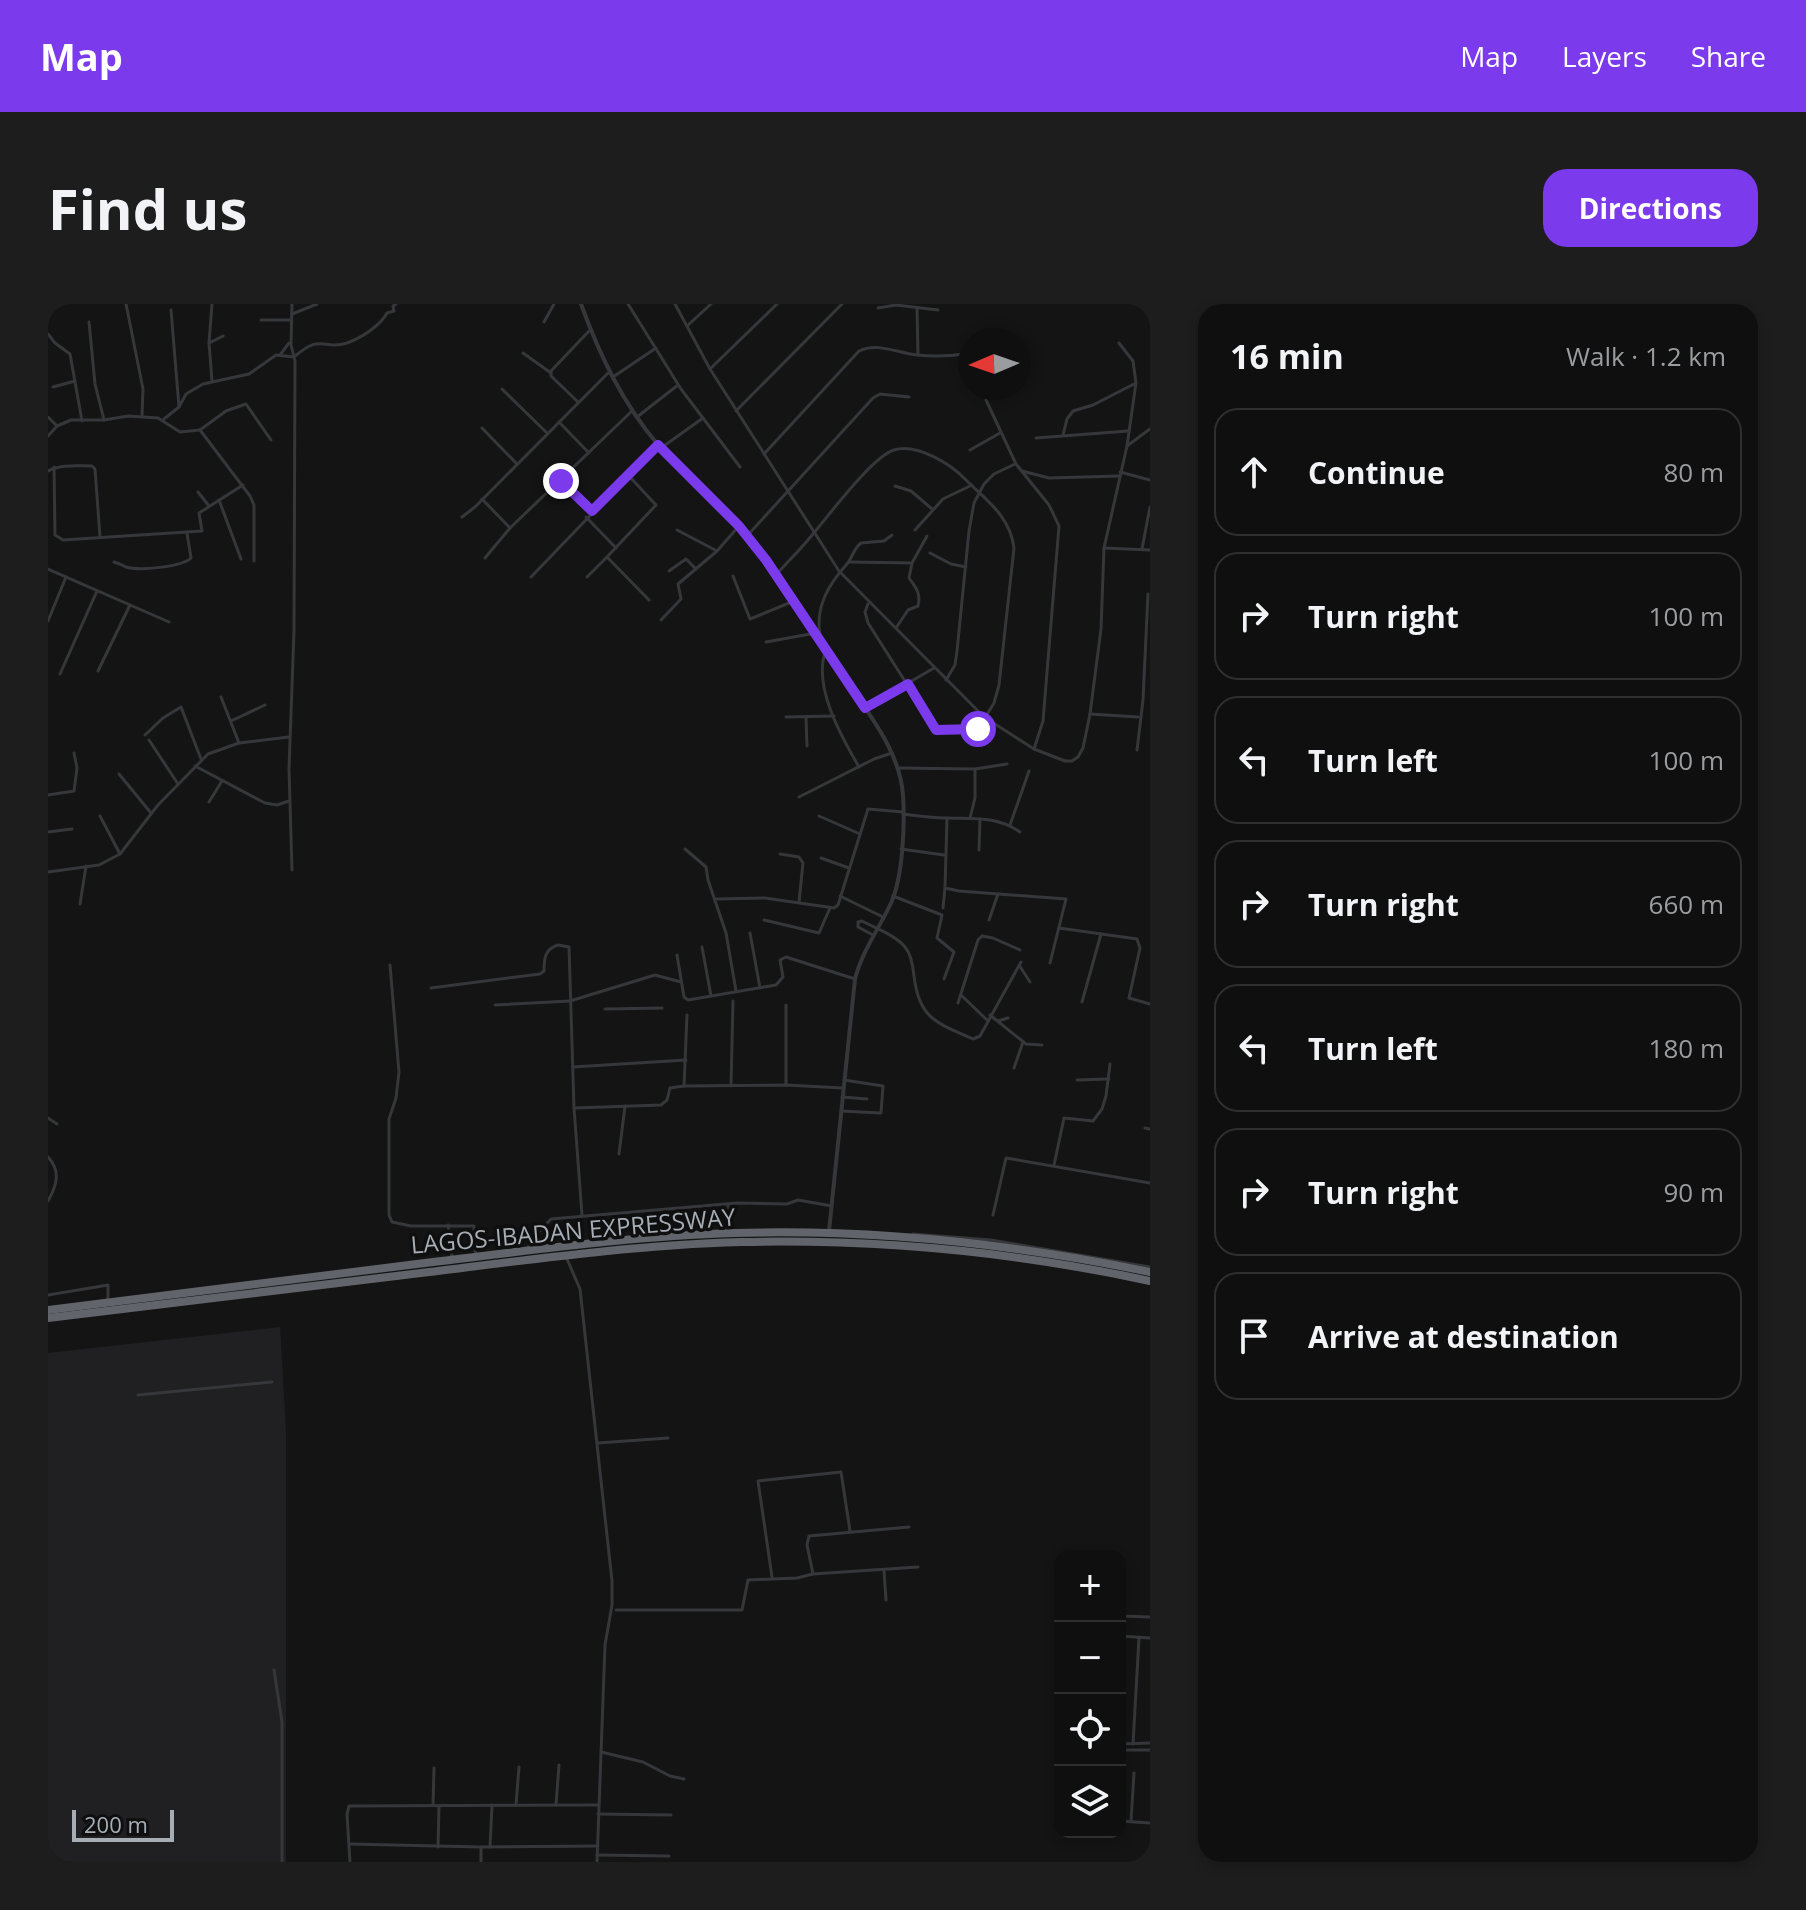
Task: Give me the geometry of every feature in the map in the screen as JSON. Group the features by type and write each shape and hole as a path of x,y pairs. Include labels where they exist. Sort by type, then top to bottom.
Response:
{"highway":[{"name":"LAGOS-IBADAN EXPRESSWAY","path":"48,1318 565,1255 585,1248 689,1235 729,1233 904,1237 1001,1247 1150,1270"},
{"name":"LAGOS-IBADAN EXPRESSWAY","path":"48,1310 528,1251 784,1242 904,1246 1001,1256 1150,1281"}],"street":[{"path":"126,304 143,389 142,416"},
{"path":"212,304 209,343 212,381"},
{"path":"292,304 292,870"},
{"path":"292,314 317,304"},
{"path":"581,304 610,375 632,411 659,447 747,536 865,708 898,768 903,813 901,849 893,896 862,956 855,979 829,1233"},
{"path":"628,304 678,385 740,467"},
{"path":"675,304 710,369 839,571 984,717 1034,749 1065,761 1072,761 1083,748 1090,714 1101,629 1104,548 1127,446 1136,383 1133,361 1119,343"},
{"path":"687,326 711,304"},
{"path":"710,369 777,304"},
{"path":"736,411 842,304"},
{"path":"280,355 294,357 312,343 349,342 380,323 387,313 394,311 394,305"},
{"path":"544,322 552,305"},
{"path":"878,308 893,305 938,310"},
{"path":"917,308 918,355"},
{"path":"171,310 179,407"},
{"path":"261,320 291,320"},
{"path":"89,322 95,384 104,420"},
{"path":"551,373 590,330"},
{"path":"48,334 70,354 82,421"},
{"path":"209,343 223,336"},
{"path":"164,419 179,407 186,394 212,381 249,374 280,355 291,339"},
{"path":"764,454 859,351 877,347 918,355 958,356"},
{"path":"462,517 578,402 610,375 656,348"},
{"path":"523,353 551,373 578,402"},
{"path":"53,387 75,381"},
{"path":"1063,435 1067,419 1073,411 1093,405 1136,383"},
{"path":"637,417 678,385"},
{"path":"502,389 547,433"},
{"path":"747,536 873,398 880,394 909,397"},
{"path":"986,400 1016,464 1055,516 1059,535 1043,721 1034,749"},
{"path":"48,436 57,426 71,420 142,416 164,419 180,432 200,430 226,411 246,404 271,440"},
{"path":"485,558 510,528 632,411"},
{"path":"48,417 57,426"},
{"path":"531,577 628,475 659,447 703,418"},
{"path":"559,422 589,453"},
{"path":"482,428 517,464"},
{"path":"1127,446 1150,429"},
{"path":"200,430 243,485 254,505 254,561"},
{"path":"1036,438 1129,431"},
{"path":"970,450 1000,433"},
{"path":"776,575 849,491 888,452 910,450 935,457 954,468 1000,513 1013,536 999,685 994,703 978,729 936,730 868,623 865,612 869,603"},
{"path":"946,680 955,665 971,518 979,491 994,474 1016,464"},
{"path":"48,471 54,467 92,466 95,469 100,537"},
{"path":"54,467 55,535 63,540 202,531 199,513 243,485"},
{"path":"1022,471 1049,478 1120,474 1150,480"},
{"path":"587,577 656,505 628,475"},
{"path":"561,481 592,511"},
{"path":"915,530 943,499 972,485"},
{"path":"895,486 911,491 932,509"},
{"path":"198,492 209,506"},
{"path":"482,499 510,528"},
{"path":"219,500 241,559"},
{"path":"1142,549 1150,507"},
{"path":"586,517 616,548"},
{"path":"661,620 681,599 678,584 717,551 739,526"},
{"path":"677,530 717,551"},
{"path":"114,562 137,567 184,563 191,558 187,533"},
{"path":"820,640 817,621 822,601 839,571 850,562 856,545 884,541 892,535"},
{"path":"896,628 908,610 918,606 920,595 909,578 912,563 927,536"},
{"path":"1104,548 1150,550"},
{"path":"930,553 951,564 966,567"},
{"path":"607,557 649,600"},
{"path":"669,571 686,559 696,569"},
{"path":"850,562 912,563"},
{"path":"48,569 169,622"},
{"path":"733,576 750,619 794,601"},
{"path":"48,621 66,577"},
{"path":"60,674 97,591"},
{"path":"1137,750 1143,700 1148,594"},
{"path":"98,671 130,605"},
{"path":"811,626 817,621"},
{"path":"766,642 816,633"},
{"path":"826,650 821,675 847,749 859,767"},
{"path":"865,708 935,668"},
{"path":"221,697 239,743"},
{"path":"1143,700 1150,700"},
{"path":"231,721 265,705"},
{"path":"145,735 181,707 201,759"},
{"path":"1090,714 1140,718"},
{"path":"786,717 834,716"},
{"path":"806,718 807,746"},
{"path":"48,872 99,865 120,854 151,813 201,759 216,750 239,743 291,736"},
{"path":"149,740 178,784"},
{"path":"48,795 74,791 77,768 74,753"},
{"path":"799,797 892,753"},
{"path":"898,768 975,769 1007,764"},
{"path":"195,766 265,803 277,805 290,801"},
{"path":"970,818 975,798 975,769"},
{"path":"1010,825 1029,771"},
{"path":"119,774 151,813"},
{"path":"209,802 222,781"},
{"path":"716,899 765,898 830,908 838,905 868,809 980,819 1010,825 1020,832"},
{"path":"100,816 120,854"},
{"path":"819,816 860,834"},
{"path":"943,908 947,818"},
{"path":"979,850 980,819"},
{"path":"48,832 72,829"},
{"path":"685,849 706,867 737,991"},
{"path":"901,849 946,855"},
{"path":"780,854 799,857 803,863 799,902"},
{"path":"821,858 849,868"},
{"path":"80,904 86,866"},
{"path":"945,888 1063,897 1066,902 1050,963"},
{"path":"989,920 998,894"},
{"path":"840,896 883,917"},
{"path":"893,896 942,915 937,938 954,952 944,979"},
{"path":"764,920 819,933 830,908"},
{"path":"1059,928 1137,939 1140,948 1129,998 1150,1004"},
{"path":"875,932 906,947 912,962 918,999 929,1017 973,1039 980,1036 1020,964 1030,982"},
{"path":"750,933 760,988"},
{"path":"1082,1002 1101,934"},
{"path":"958,1003 978,940 982,936 987,935 1020,950"},
{"path":"431,988 540,974 544,971 548,951 553,947 569,947 574,1108 582,1215"},
{"path":"702,947 711,996"},
{"path":"677,955 685,999 781,983 780,960 786,957 855,979"},
{"path":"390,965 399,1072 396,1098 389,1119 389,1215 392,1222 402,1224 474,1226 474,1248 478,1257"},
{"path":"495,1005 570,1001 655,975 681,982"},
{"path":"960,995 987,1020"},
{"path":"731,1086 733,1001"},
{"path":"786,1005 786,1085"},
{"path":"605,1009 662,1008"},
{"path":"684,1086 687,1015"},
{"path":"990,1015 1023,1042 1042,1045"},
{"path":"998,1021 1008,1018"},
{"path":"1014,1068 1023,1042"},
{"path":"573,1067 686,1060"},
{"path":"1054,1165 1064,1118 1096,1119 1106,1096 1110,1064"},
{"path":"1077,1080 1109,1079"},
{"path":"841,1111 881,1113 883,1086 843,1080"},
{"path":"574,1108 665,1103 670,1088 684,1086 842,1088"},
{"path":"842,1097 867,1099"},
{"path":"619,1154 625,1105"},
{"path":"48,1118 57,1124"},
{"path":"48,1157 55,1164 57,1174 56,1185 48,1201"},
{"path":"993,1215 1006,1158 1150,1183"},
{"path":"528,1251 532,1239 551,1219 728,1204 787,1204 798,1200 832,1206"},
{"path":"728,1204 729,1233"},
{"path":"448,1225 452,1260"},
{"path":"565,1255 580,1289 612,1581 612,1605 605,1645 597,1862"},
{"path":"48,1295 108,1285 108,1302"},
{"path":"138,1395 272,1382"},
{"path":"598,1443 668,1438"},
{"path":"772,1579 758,1481 841,1472 850,1531"},
{"path":"813,1574 807,1545 809,1536 909,1527"},
{"path":"616,1610 742,1610 748,1580 918,1567"},
{"path":"884,1571 886,1600"},
{"path":"1126,1616 1150,1617"},
{"path":"1126,1637 1150,1638"},
{"path":"1133,1744 1139,1638"},
{"path":"274,1670 282,1722 282,1862"},
{"path":"1126,1744 1150,1743"},
{"path":"1126,1750 1150,1750"},
{"path":"600,1752 643,1762 670,1776 684,1779"},
{"path":"556,1805 559,1765"},
{"path":"516,1805 519,1767"},
{"path":"434,1768 438,1847"},
{"path":"1131,1821 1134,1773"},
{"path":"490,1847 492,1805"},
{"path":"350,1862 349,1806 598,1805"},
{"path":"598,1814 671,1815"},
{"path":"1126,1821 1150,1823"},
{"path":"350,1844 598,1846"},
{"path":"481,1847 481,1862"},
{"path":"597,1855 669,1856"}],"shaded area":[{"path":"280,1327 286,1433 286,1862 48,1862 48,1353"}],"route":[{"path":"561,481 592,511 658,445 739,526 766,560 865,708 908,684 936,730 978,729"}]}
